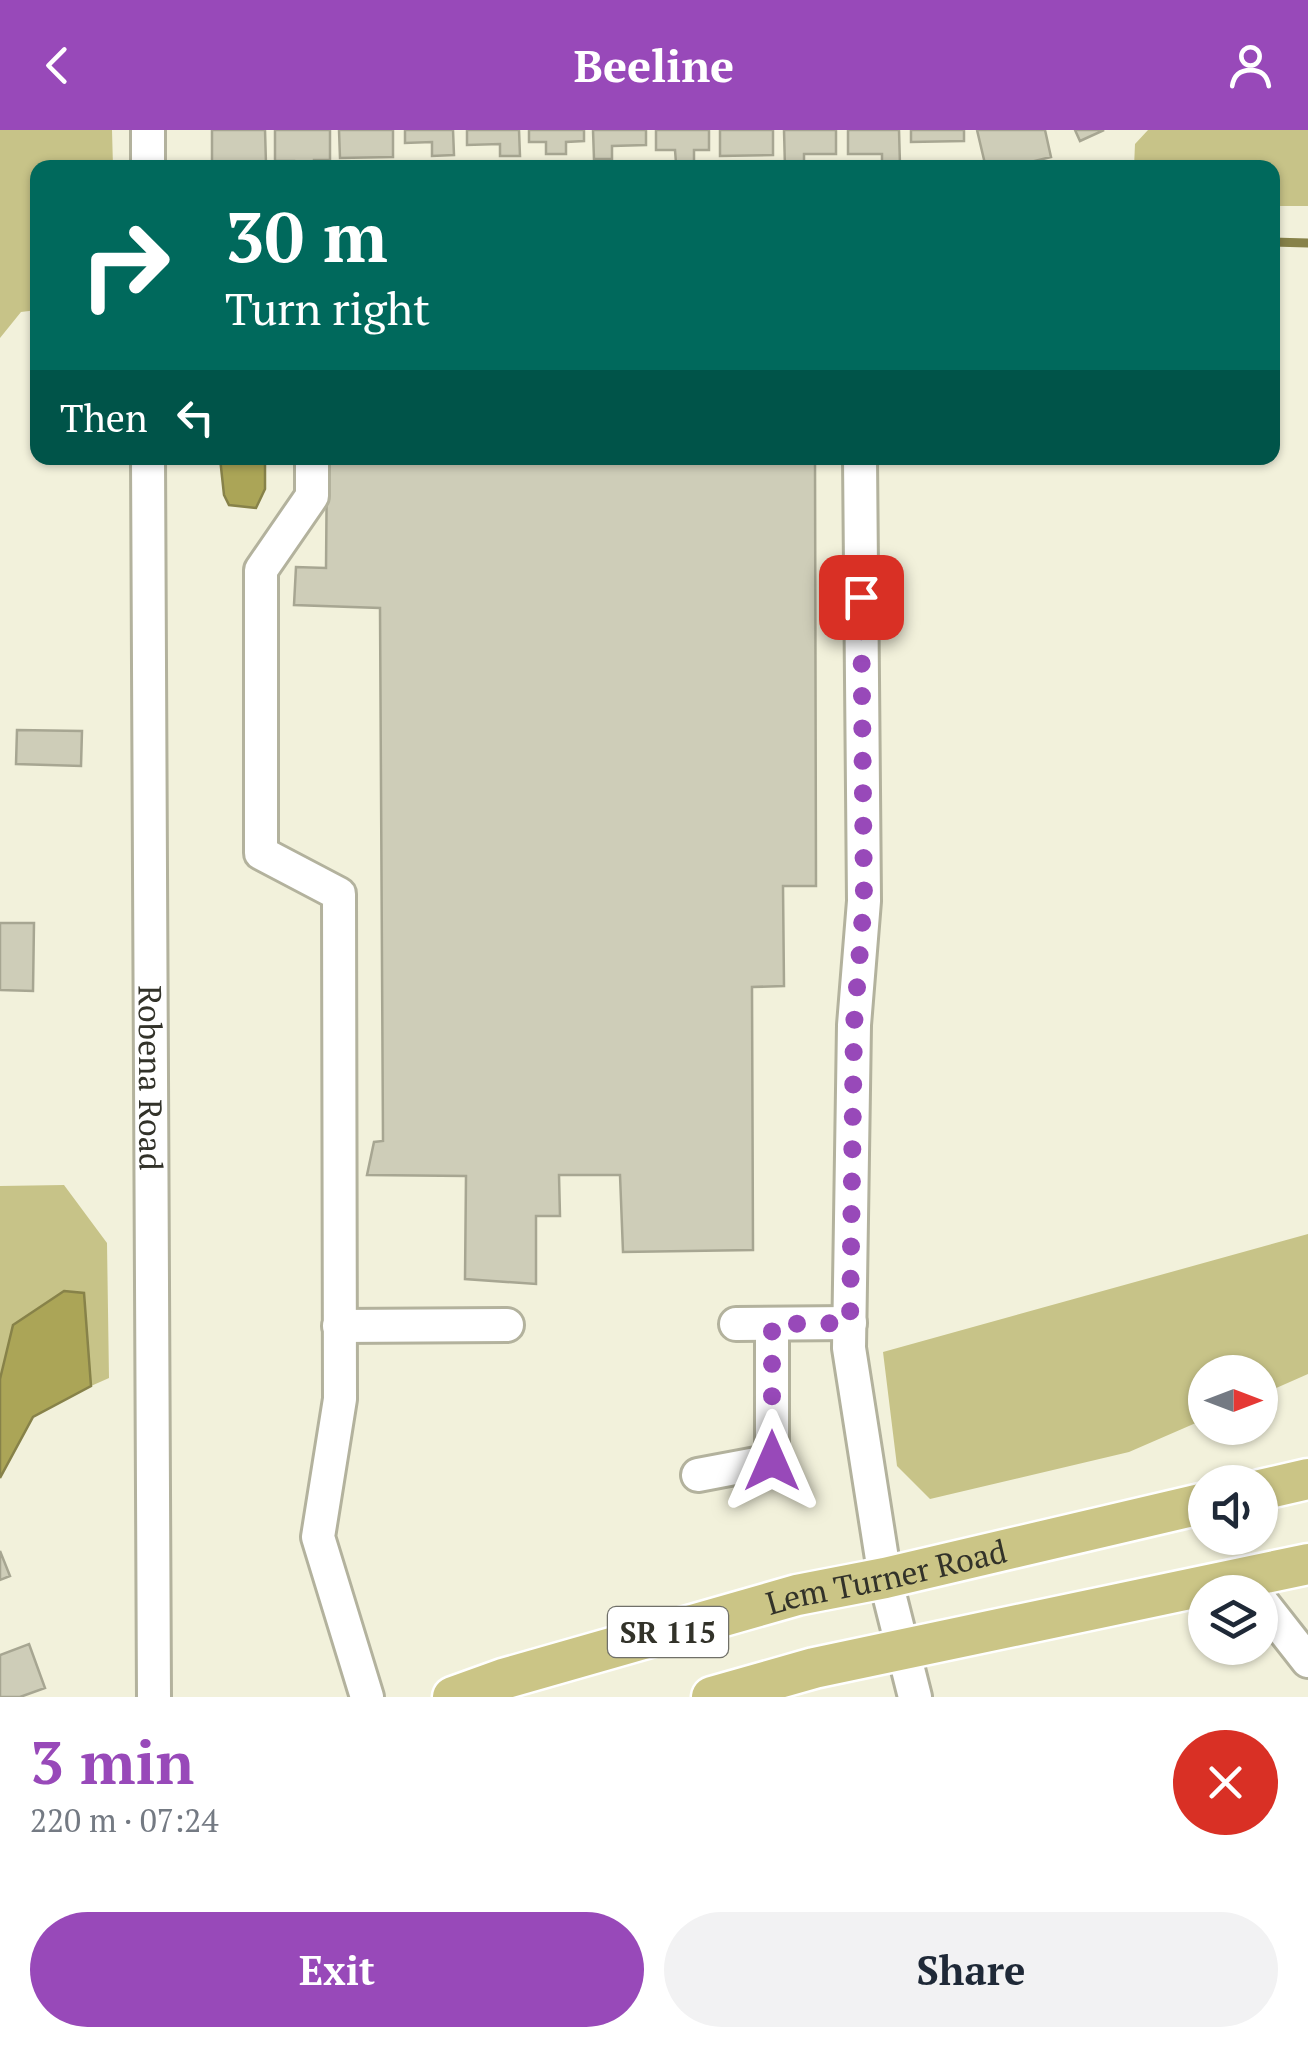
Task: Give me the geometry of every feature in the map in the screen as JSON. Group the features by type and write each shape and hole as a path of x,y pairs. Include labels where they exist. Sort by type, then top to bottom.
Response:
{"main road":[{"path":"1278,1486 1308,1479"},
{"name":"Lem Turner Road","path":"454,1697 503,1679 797,1595 1188,1507"},
{"name":"SR 115","path":"1278,1578 1308,1564"},
{"name":"SR 115","path":"712,1697 814,1668 903,1650 1188,1601"}],"street":[{"path":"148,130 148,160"},
{"name":"Robena Road","path":"148,465 154,1697"},
{"path":"312,465 312,496 262,570 262,852 339,894 340,1399 318,1537 367,1697"},
{"path":"860,465 864,900 854,1025 850,1371 885,1578 915,1697"},
{"path":"736,1324 850,1323"},
{"path":"698,1475 772,1461 772,1324"},
{"path":"340,1326 507,1325"},
{"path":"1278,1623 1308,1661"}],"shaded area":[{"path":"0,130 112,130 113,160 30,160 30,311 21,312 0,338"},
{"path":"1148,130 1308,130 1308,206 1280,206 1280,160 1134,160 1135,144"},
{"path":"221,465 265,465 265,489 256,508 229,505"},
{"path":"64,1185 107,1243 109,1378 91,1386 84,1294 0,1379 0,1186"},
{"path":"1308,1234 1308,1374 1278,1387 1278,1355 1188,1355 1188,1426 1129,1452 930,1499 897,1466 883,1352"},
{"path":"64,1291 84,1293 91,1386 33,1417 0,1478 0,1379 13,1325"}],"building":[{"path":"212,130 265,130 266,160 212,160"},
{"path":"275,130 330,130 330,160 275,160"},
{"path":"339,130 393,130 393,157 340,158"},
{"path":"405,130 453,130 454,155 432,156 432,142 405,143"},
{"path":"467,130 519,130 520,156 500,156 500,144 467,145"},
{"path":"529,130 584,130 584,141 566,142 566,154 546,154 546,142 529,142"},
{"path":"593,130 646,130 646,145 612,146 612,159 594,159"},
{"path":"656,130 709,130 709,150 694,150 694,160 676,160 675,150 656,150"},
{"path":"720,130 773,130 773,155 720,156"},
{"path":"784,130 836,130 836,154 804,154 804,160 785,160"},
{"path":"848,130 899,130 900,160 882,160 882,154 848,154"},
{"path":"911,130 964,130 964,141 911,142"},
{"path":"977,130 1045,130 1051,157 984,160"},
{"path":"1075,130 1104,130 1080,141"},
{"path":"327,465 815,465 816,886 783,886 784,986 752,987 753,1250 623,1252 620,1175 559,1175 560,1216 536,1216 536,1284 465,1279 466,1176 367,1175 374,1142 383,1141 380,608 294,605 296,567 326,568"},
{"path":"17,730 82,731 81,766 16,764"},
{"path":"0,923 34,923 33,991 0,990"},
{"path":"0,1551 10,1576 0,1580"},
{"path":"29,1644 45,1688 20,1697 0,1697 0,1655"}],"waterway":[{"path":"1280,242 1308,243"}],"route":[{"path":"772,1461 772,1324 850,1323 854,1025 864,900 861,597"}]}
